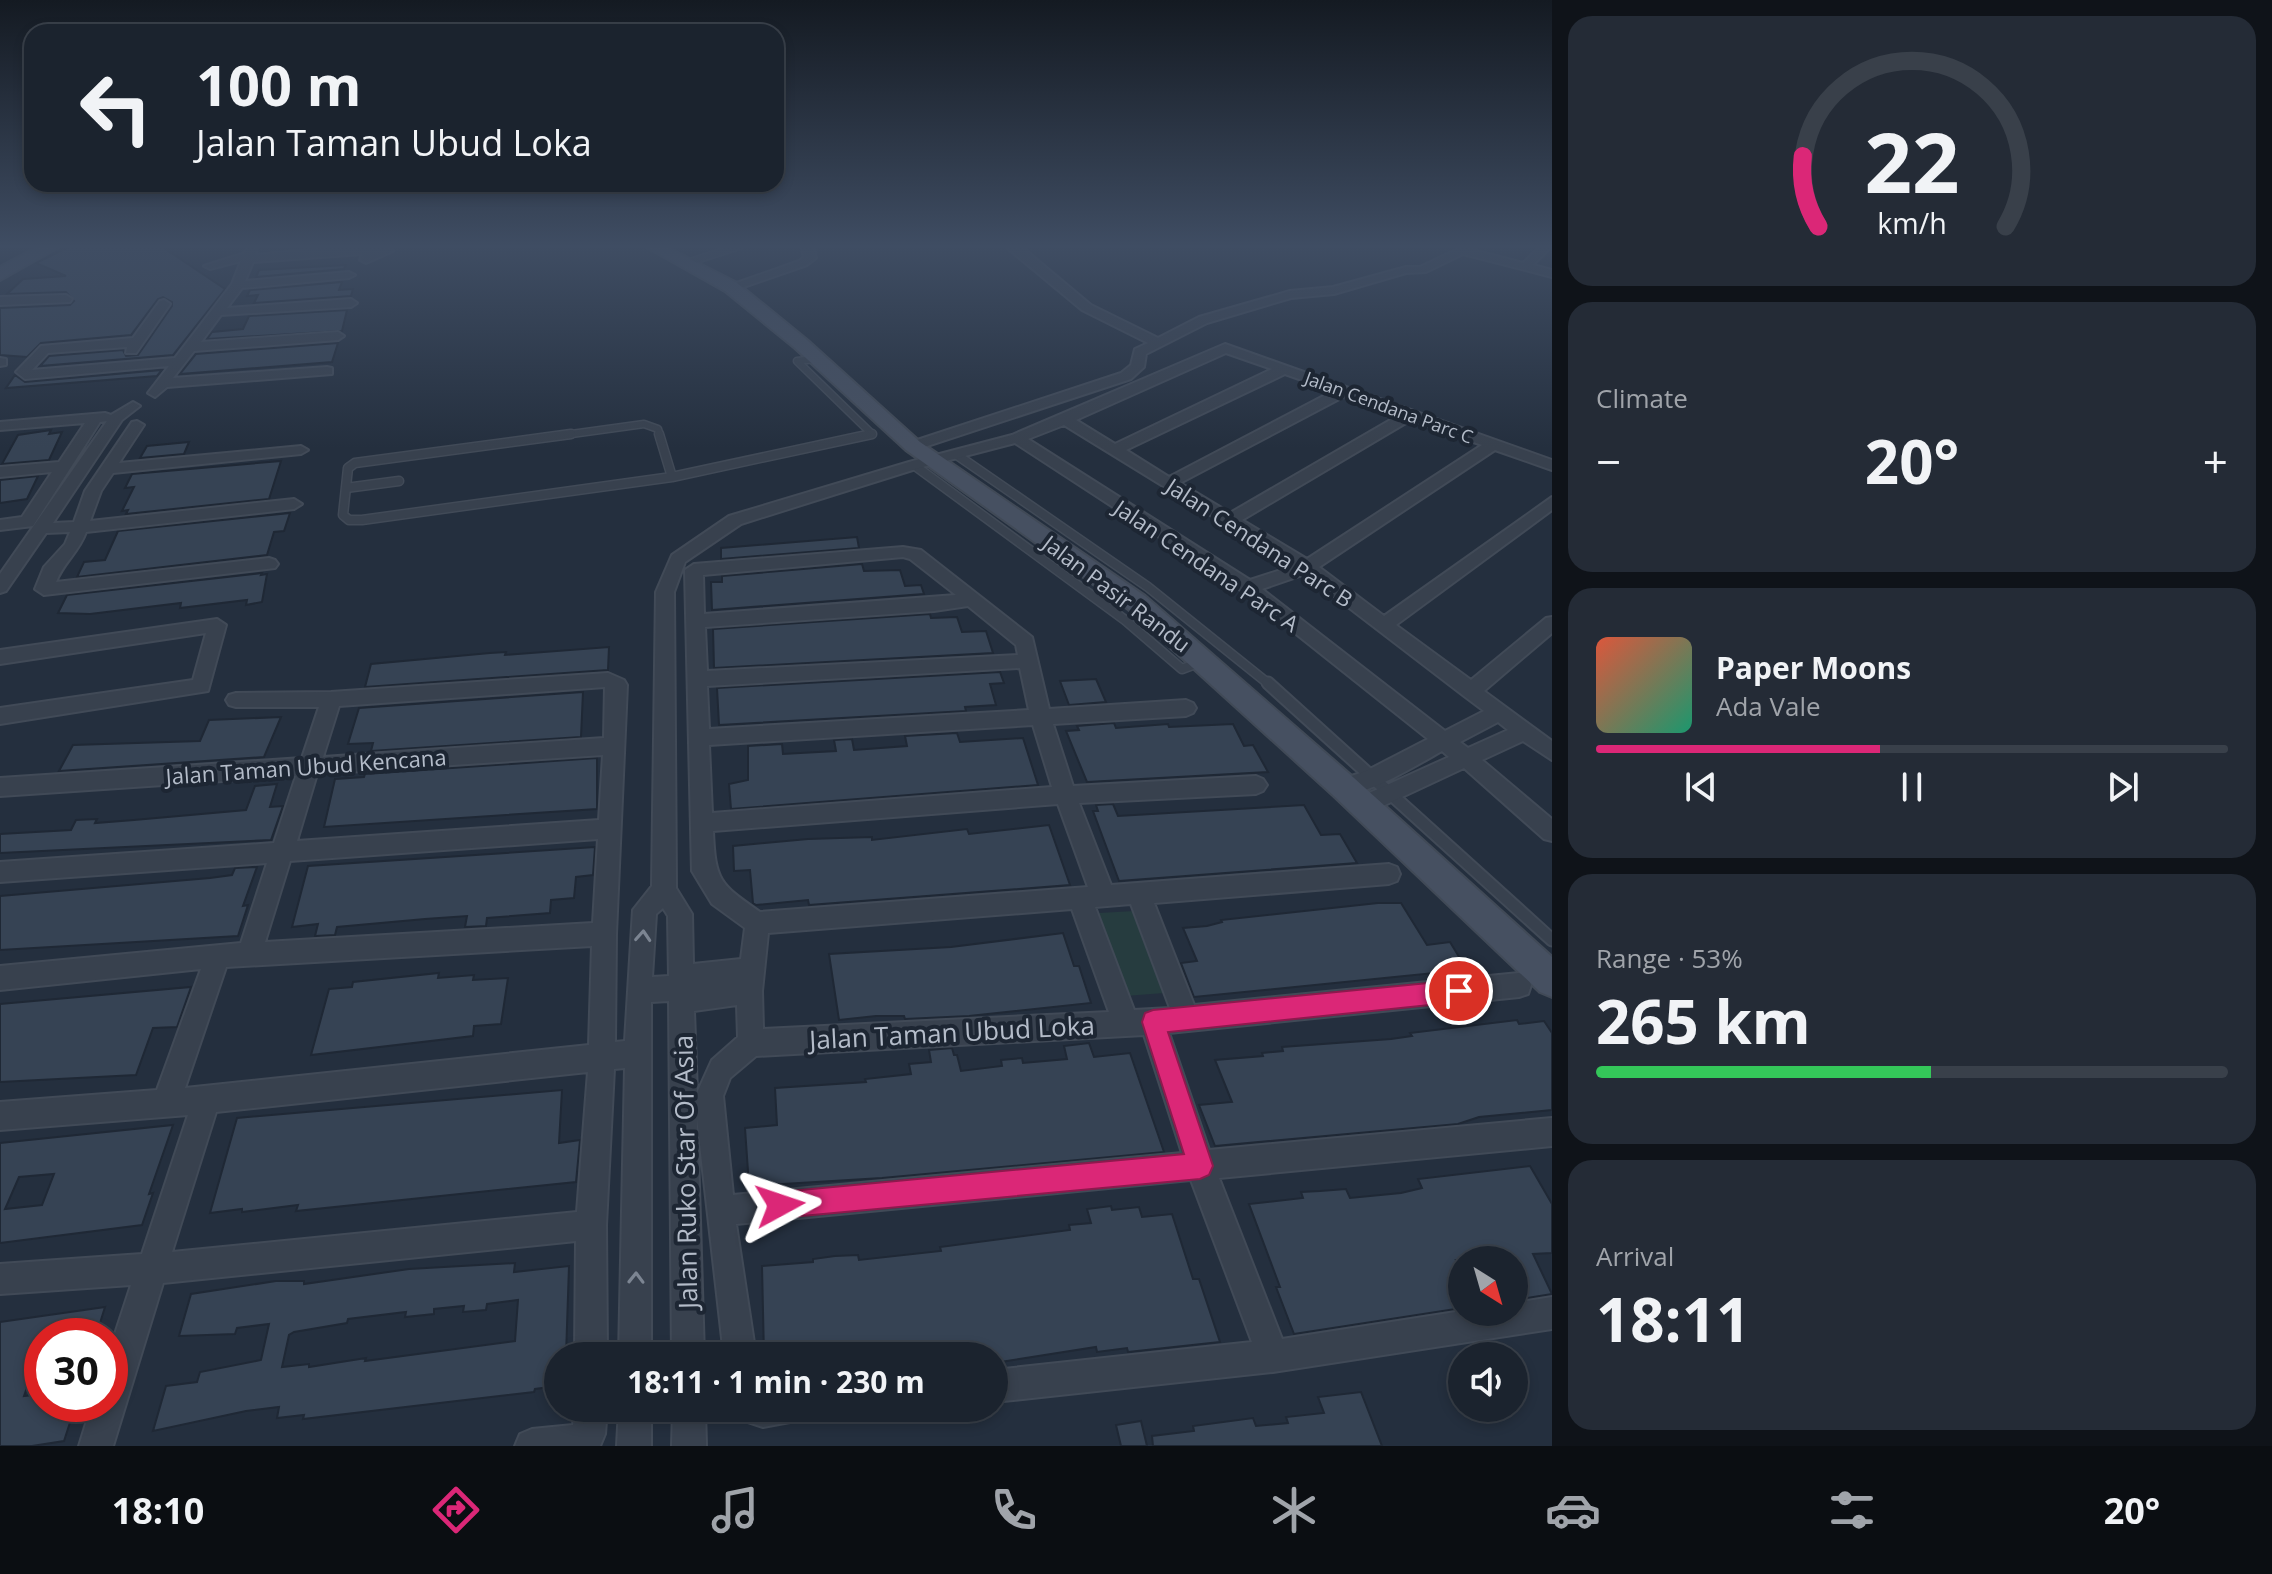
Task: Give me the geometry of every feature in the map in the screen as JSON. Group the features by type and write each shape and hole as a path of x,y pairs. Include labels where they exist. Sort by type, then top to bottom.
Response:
{"main road":[{"name":"Jalan Pasir Randu","path":"763,313 929,456 1145,597 1204,660 1552,980"}],"street":[{"path":"120,366 157,313"},
{"path":"159,388 214,313"},
{"path":"1101,313 1157,342"},
{"path":"664,890 665,592 678,559 735,520 929,456 1126,376 1137,367 1140,352 1203,320 1226,313"},
{"path":"191,347 338,336"},
{"path":"137,342 46,349 23,372 25,375 181,361"},
{"name":"Jalan Cendana Parc C","path":"1065,420 1225,348 1552,465"},
{"path":"1115,450 1284,369"},
{"path":"159,388 327,371"},
{"path":"33,525 117,417 133,406 144,409 159,404 164,396 159,388"},
{"path":"1169,483 1344,391"},
{"path":"1230,520 1409,415"},
{"path":"0,426 117,417"},
{"path":"2,575 95,418"},
{"path":"929,456 1017,438 1065,420"},
{"name":"Jalan Cendana Parc B","path":"1065,420 1307,567 1552,752"},
{"path":"137,425 93,491 83,527 73,546 53,567 44,589 269,564"},
{"name":"Jalan Cendana Parc A","path":"1017,438 1248,587 1445,741 1552,832"},
{"path":"1248,587 1307,567 1492,445"},
{"path":"108,469 301,450"},
{"path":"0,472 64,466"},
{"path":"1384,625 1552,502"},
{"path":"0,525 83,527 294,504"},
{"path":"1273,1356 1092,898 1039,715 1025,642 915,554 880,554 694,570 698,621 703,871 720,897 757,923 1092,898 1389,874"},
{"path":"698,621 934,605 972,599"},
{"path":"1471,691 1552,623"},
{"path":"0,657 217,625 201,686 0,716"},
{"path":"699,679 1028,661"},
{"path":"236,700 331,699 608,680 617,685 604,934 602,1057 591,1225 591,1342"},
{"path":"249,955 331,699"},
{"path":"699,738 1186,708"},
{"path":"1344,787 1373,777 1500,712"},
{"path":"1364,805 1392,795 1525,731"},
{"name":"Jalan Taman Ubud Kencana","path":"0,787 613,746"},
{"path":"700,823 1064,795 1256,785"},
{"path":"0,872 610,829"},
{"name":"Jalan Ruko Star Of Asia","path":"635,1342 639,990 645,910 664,890 680,914 688,1342"},
{"path":"1139,894 1186,1017"},
{"path":"738,1342 720,1211 709,1096 721,1069 751,1043 750,980 757,923"},
{"path":"0,978 218,956 604,934"},
{"path":"166,1103 218,956"},
{"path":"639,990 681,989 750,980"},
{"name":"Jalan Taman Ubud Loka","path":"751,1043 1140,1022 1519,985"},
{"path":"0,1116 207,1099 638,1053"},
{"path":"128,1340 207,1099"},
{"path":"720,1211 1552,1132"},
{"path":"0,1279 150,1269 591,1225"},
{"path":"1008,1384 1273,1356 1552,1313"},
{"path":"96,1446 103,1422"},
{"path":"532,1446 577,1441 588,1434 589,1422"},
{"path":"634,1446 635,1422"},
{"path":"689,1422 689,1446"}],"lane":[{"path":"672,477 658,429 644,424 362,461 348,468 343,515 349,520 362,520 672,477 872,434 797,361 817,359"},
{"path":"929,456 1182,669 1204,660"},
{"path":"346,488 399,481"},
{"path":"1145,597 1211,635 1552,940"}],"green space":[{"path":"1135,911 1164,993 1125,996 1099,913"}],"building":[{"path":"0,313 147,313 131,335 41,343 27,357 0,355"},
{"path":"167,313 206,313 173,355 40,366 49,356 123,350 126,356 138,355"},
{"path":"346,313 342,331 207,339 212,332 243,329 249,316"},
{"path":"338,343 332,362 180,374 196,354"},
{"path":"162,370 157,376 6,388 15,375 25,382"},
{"path":"51,430 49,434 62,432 49,460 2,464 18,435"},
{"path":"189,442 184,454 140,458 147,446"},
{"path":"281,461 269,499 126,514 128,510 122,511 134,487 125,488 132,474"},
{"path":"38,476 27,499 0,503 0,480"},
{"path":"290,513 284,531 274,532 267,555 77,577 84,562 105,560 118,531"},
{"path":"857,537 859,548 721,559 721,548"},
{"path":"862,564 864,571 900,570 905,586 921,585 924,594 712,610 711,582 722,582 722,576"},
{"path":"267,574 262,602 246,605 247,600 180,608 181,603 90,614 58,613 67,595"},
{"path":"930,614 931,618 957,617 962,632 986,631 993,653 714,668 713,629"},
{"path":"609,647 608,670 365,687 371,664 490,653 506,652 505,655"},
{"path":"1000,672 1004,683 990,684 996,705 965,707 966,711 719,725 717,688"},
{"path":"1096,679 1106,702 1069,705 1060,681"},
{"path":"583,692 581,737 371,751 373,743 348,744 359,708"},
{"path":"281,717 264,757 59,771 73,745 200,741 209,720"},
{"path":"1114,723 1116,728 1233,724 1244,746 1253,745 1268,772 1087,782 1066,731 1079,730 1077,726"},
{"path":"957,733 960,742 1023,738 1038,785 731,809 729,784 748,780 748,746 782,744 783,754 836,751 834,740 852,739 854,750 907,746 905,736"},
{"path":"597,758 597,809 324,827 335,779 364,777 365,774"},
{"path":"277,784 270,807 283,806 271,840 0,853 0,834 71,830 76,820 97,819 95,823 246,810 255,786"},
{"path":"1113,804 1118,816 1304,805 1321,835 1340,834 1357,863 1119,881 1093,811 1098,811 1096,805"},
{"path":"1049,825 1070,885 809,905 808,900 756,905 753,903 750,870 734,871 733,846 808,839 872,837 872,840 967,829 969,834"},
{"path":"595,847 593,875 576,877 574,898 551,900 550,913 487,918 486,926 465,927 467,916 337,927 335,935 315,936 318,924 292,927 308,866"},
{"path":"257,867 243,906 248,905 238,936 0,950 0,896 210,878 232,875 235,868"},
{"path":"1401,903 1427,945 1450,942 1470,975 1448,977 1444,972 1194,997 1181,963 1197,961 1183,928 1207,926 1221,920"},
{"path":"1063,933 1074,966 1079,966 1091,1003 969,1016 905,1019 904,1016 876,1016 839,1020 829,954 951,947"},
{"path":"439,973 438,978 474,975 473,980 508,978 501,1024 474,1026 473,1036 311,1055 329,989 352,987 353,982"},
{"path":"191,987 177,1027 153,1028 136,1075 0,1082 0,1004"},
{"path":"1517,1020 1519,1024 1544,1021 1552,1033 1552,1110 1479,1117 1458,1124 1215,1146 1199,1105 1232,1102 1215,1060 1263,1056 1262,1053 1283,1051 1282,1047 1391,1039 1412,1036 1410,1033"},
{"path":"1089,1043 1094,1057 1130,1053 1164,1152 882,1178 749,1186 745,1128 777,1125 775,1088 866,1082 865,1079 911,1074 909,1064 931,1062 929,1050 952,1048 961,1071 1002,1066 1001,1060 1022,1058 1023,1063 1067,1059 1064,1046"},
{"path":"562,1090 559,1143 580,1140 576,1182 296,1211 298,1205 210,1213 237,1118"},
{"path":"173,1125 149,1194 153,1193 142,1225 0,1243 0,1143","holes":["54,1174 42,1205 5,1209 19,1177"]},
{"path":"1530,1166 1552,1204 1552,1253 1533,1254 1552,1294 1528,1298 1528,1246 1448,1246 1448,1310 1294,1334 1249,1204 1303,1198 1301,1192 1346,1189 1350,1198 1401,1193 1422,1188 1418,1179"},
{"path":"1139,1207 1142,1217 1172,1214 1193,1279 1199,1279 1220,1342 1128,1352 1127,1348 1097,1352 1096,1347 1008,1361 1008,1342 764,1342 762,1266 813,1262 813,1259 835,1256 858,1255 859,1260 941,1251 940,1247 1070,1230 1069,1225 1091,1223 1087,1209"},
{"path":"515,1263 514,1272 569,1266 566,1342 544,1342 544,1388 534,1392 303,1419 304,1415 277,1418 279,1407 153,1431 166,1386 197,1382 200,1372 261,1360 269,1324 237,1328 235,1334 179,1336 191,1294 276,1281 304,1281 304,1284 409,1269","holes":["518,1300 515,1341 365,1361 366,1358 309,1367 309,1364 282,1367 289,1335 294,1332 347,1323 348,1319 406,1312 405,1317 434,1314 434,1309 464,1306 463,1312 486,1310 487,1304"]},
{"path":"105,1307 102,1318 28,1318"},
{"path":"24,1319 24,1422 70,1422 64,1441 32,1446 0,1446 0,1322"},
{"path":"1361,1392 1382,1446 1153,1446 1152,1436 1194,1431 1193,1426 1253,1418 1256,1426 1288,1423 1286,1417 1324,1413 1318,1397"},
{"path":"1141,1421 1147,1446 1121,1446 1116,1425"}],"route":[{"path":"780,1205 1200,1166 1153,1022 1459,991"}]}
